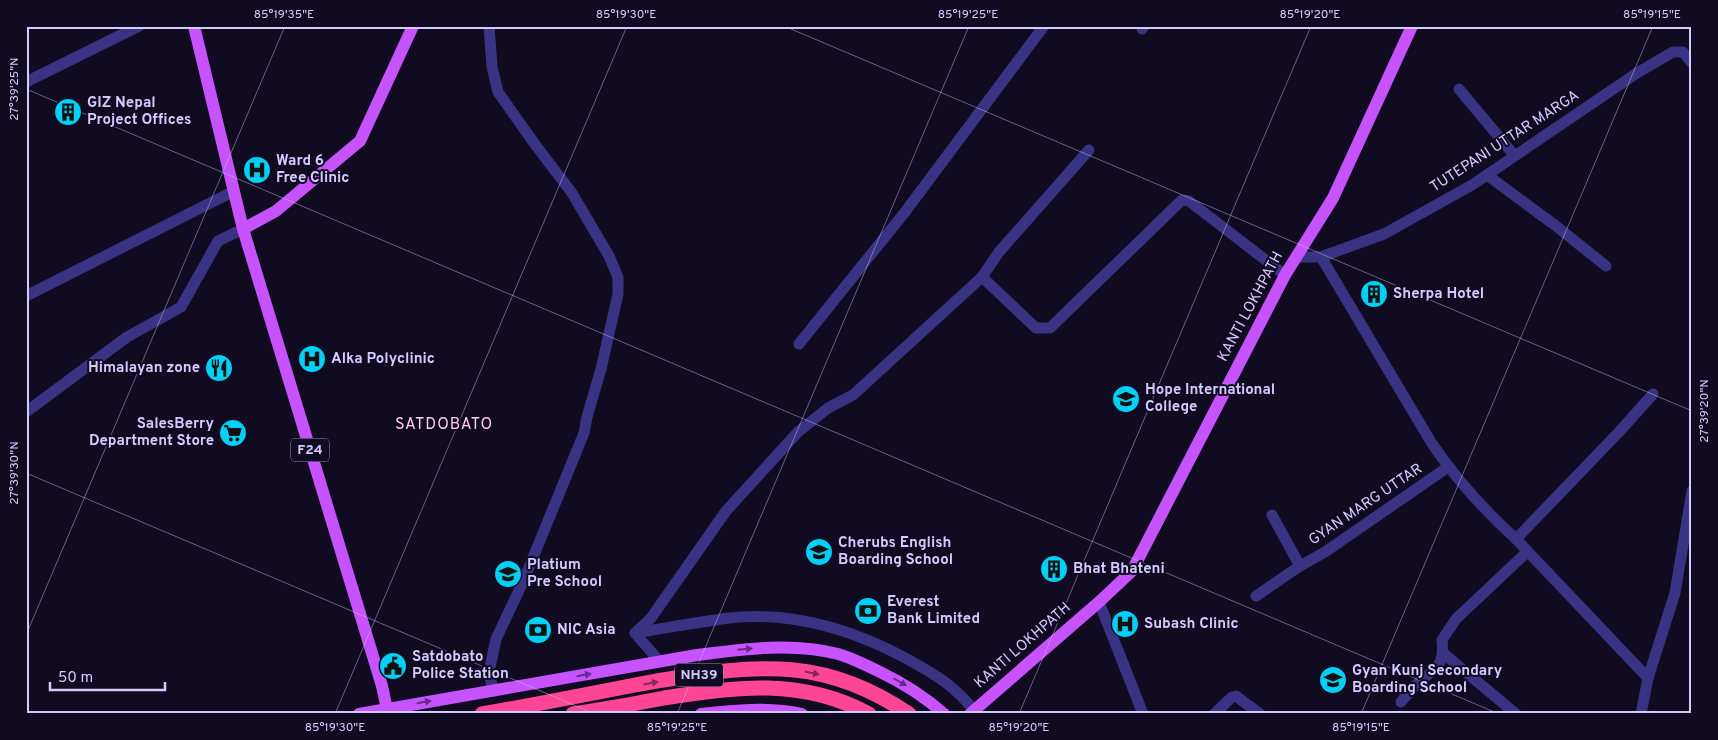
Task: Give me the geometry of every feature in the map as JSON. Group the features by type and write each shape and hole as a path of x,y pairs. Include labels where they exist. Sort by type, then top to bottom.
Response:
{"highway":[{"name":"NH39","path":"482,714 694,676 722,672 778,669 808,672 850,683 882,697 909,714"},
{"name":"NH39","path":"574,714 693,693 765,687 794,690 828,697 870,714"}],"main road":[{"name":"F24","path":"194,26 243,229 388,711"},
{"path":"243,229 276,211 360,142 413,26"},
{"name":"KANTI LOKHPATH","path":"974,713 1132,571 1285,275 1333,198 1412,26"},
{"path":"359,714 388,711 660,662 748,649 785,647 821,651 854,660 892,678 919,694 944,714"},
{"path":"700,714 776,710 802,714"}],"street":[{"path":"26,82 139,26"},
{"path":"489,26 492,67 498,92 576,201 609,256 618,277 618,294 601,369 586,417 584,433 523,582 496,639 489,672 493,691"},
{"path":"798,344 905,212 1044,26"},
{"name":"TUTEPANI UTTAR MARGA","path":"1296,257 1321,257 1384,234 1487,175 1637,73 1674,52 1683,52 1692,63"},
{"path":"1459,89 1514,155"},
{"path":"635,633 651,618 726,511 798,432 828,408 853,395 982,277 999,252 1089,150"},
{"path":"1487,175 1606,266"},
{"path":"26,296 234,191"},
{"path":"982,277 1036,328 1050,328 1182,200 1189,200 1285,275"},
{"path":"26,412 127,337 181,307 218,241 243,229"},
{"path":"1321,257 1448,468 1494,519 1516,539 1648,678"},
{"path":"1516,539 1653,394"},
{"name":"GYAN MARG UTTAR","path":"1256,596 1300,566 1325,552 1448,468"},
{"path":"1641,714 1648,678 1675,593 1692,491"},
{"name":"GYAN MARG UTTAR","path":"1272,515 1300,566"},
{"path":"1401,702 1418,683 1435,670 1443,653 1442,640 1456,619 1527,552"},
{"path":"1099,602 1143,714"},
{"path":"635,633 731,618 767,617 794,619 834,628 870,641 934,674 954,688 974,713"},
{"path":"635,633 660,662"},
{"path":"1443,653 1516,714"},
{"path":"1214,714 1232,697 1236,696 1260,714"}],"place":[{"name":"GIZ Nepal Project Offices","path":"68,112"},
{"name":"Ward 6 Free Clinic","path":"257,170"},
{"name":"Sherpa Hotel","path":"1374,294"},
{"name":"Alka Polyclinic","path":"312,359"},
{"name":"Himalayan zone","path":"219,368"},
{"name":"Hope International College","path":"1126,399"},
{"name":"SalesBerry Department Store","path":"233,433"},
{"name":"Cherubs English Boarding School","path":"819,552"},
{"name":"Bhat Bhateni","path":"1054,569"},
{"name":"Platium Pre School","path":"508,574"},
{"name":"Everest Bank Limited","path":"868,611"},
{"name":"Subash Clinic","path":"1125,624"},
{"name":"NIC Asia","path":"538,630"},
{"name":"Satdobato Police Station","path":"393,666"},
{"name":"Gyan Kunj Secondary Boarding School","path":"1333,680"}],"district":[{"name":"SATDOBATO","path":"444,425"}]}
